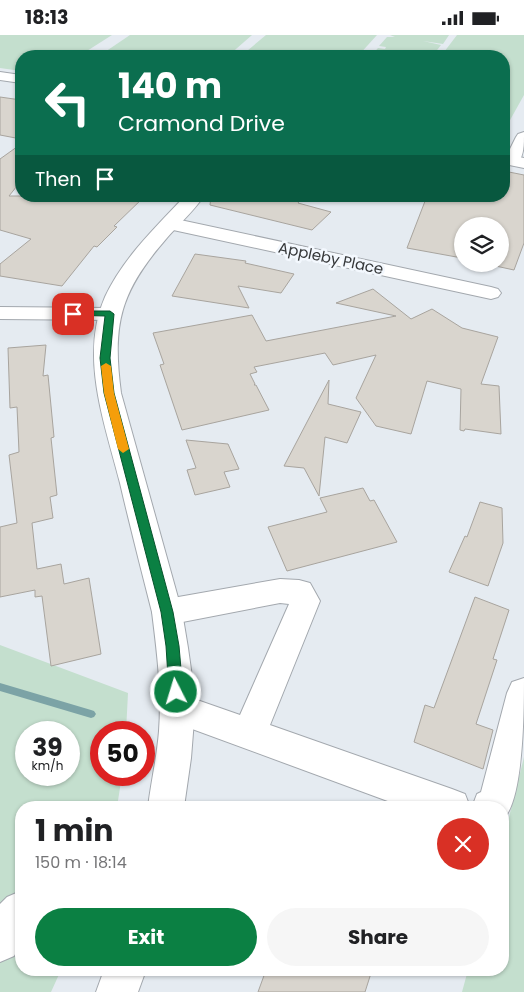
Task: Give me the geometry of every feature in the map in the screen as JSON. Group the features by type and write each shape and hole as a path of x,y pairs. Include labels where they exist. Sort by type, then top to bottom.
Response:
{"main road":[{"path":"0,76 15,78"},
{"path":"513,161 524,137"},
{"path":"167,801 171,780 177,708 172,646 167,612 109,393 105,358 110,314 119,289 135,264 190,202"},
{"name":"Appleby Place","path":"171,224 491,293"},
{"path":"0,313 110,314"},
{"path":"167,612 280,591 299,592 305,601 249,733"},
{"path":"497,801 524,693"},
{"path":"177,708 436,801"},
{"path":"0,942 15,918"},
{"path":"117,992 123,976"}],"green space":[{"path":"0,35 112,35 88,50 15,50 15,70 0,68"},
{"path":"130,35 252,35 235,50 108,50"},
{"path":"266,35 377,35 363,50 248,50"},
{"path":"390,35 449,35 443,44 423,41 441,45 437,50 376,50 378,48 385,49 386,47 379,46 387,37 395,37"},
{"path":"457,35 524,35 524,95 510,120 510,50 446,50"},
{"path":"0,645 128,693 127,721 90,721 90,786 120,786 118,801 15,801 15,976 58,976 51,992 0,992"},
{"path":"524,757 524,992 462,992 466,976 509,976 509,817"}],"building":[{"path":"0,97 15,99 15,138 0,135"},
{"path":"15,148 15,188 9,196 15,196 15,202 139,202 114,226 117,227 97,247 94,246 62,286 0,276 0,264 31,239 0,230 0,159"},
{"path":"510,172 524,175 524,243 514,270 509,269 509,217 454,217 454,257 407,248 425,202 510,202"},
{"path":"210,202 299,202 331,212 312,230 210,205"},
{"path":"195,254 246,261 245,263 294,274 281,293 238,286 249,308 172,296"},
{"path":"373,289 411,319 432,309 462,328 498,337 481,384 499,386 501,434 460,430 461,389 427,381 411,434 376,426 356,398 376,355 333,365 325,353 254,367 257,372 250,374 254,385 256,385 269,410 182,430 160,365 164,364 153,333 252,315 266,341 396,316 336,303"},
{"path":"46,345 43,376 48,375 54,437 51,438 57,495 50,497 53,518 32,523 37,569 61,564 64,584 89,578 101,654 51,666 42,596 35,597 35,590 0,597 0,527 17,523 9,455 19,452 17,407 10,408 8,348"},
{"path":"329,380 328,404 361,412 347,443 325,437 319,496 304,468 284,466"},
{"path":"186,440 228,444 239,469 224,472 230,487 195,495 187,470 196,468"},
{"path":"363,488 370,501 374,500 397,542 287,571 268,527 327,512 320,498"},
{"path":"480,502 502,508 503,543 488,586 449,572 465,536 467,537"},
{"path":"475,597 509,610 493,659 497,660 476,724 493,730 483,769 414,742 425,705 434,708"},
{"path":"264,976 370,976 365,992 258,992"}],"waterway":[{"path":"0,687 91,714"}],"slow traffic":[{"path":"106,366 109,393 123,449"}],"route":[{"path":"73,314 110,314 105,358 109,393 167,612 176,692"}]}
